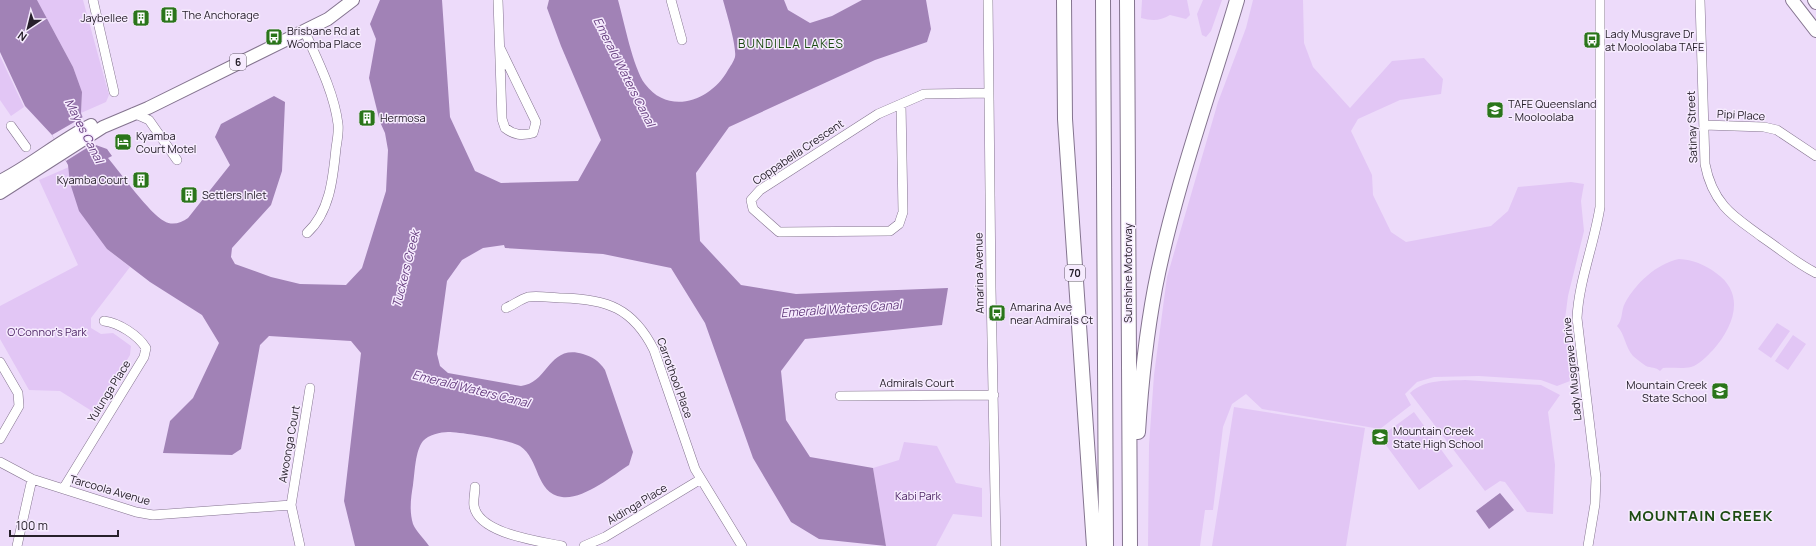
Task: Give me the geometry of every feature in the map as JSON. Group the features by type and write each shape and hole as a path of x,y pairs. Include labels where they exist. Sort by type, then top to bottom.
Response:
{"highway":[{"name":"70","path":"1064,0 1065,119 1094,546"},
{"path":"1103,0 1106,546"},
{"name":"Sunshine Motorway","path":"1127,0 1130,546"},
{"path":"1130,475 1136,462 1144,361 1162,256 1175,206 1237,0"}],"main road":[{"name":"6","path":"309,27 341,0"},
{"name":"6","path":"0,181 126,110 159,101 328,19 353,0"},
{"path":"1792,0 1816,32"},
{"path":"90,130 159,101"},
{"name":"6","path":"0,193 59,149"}],"street":[{"path":"93,0 114,92"},
{"path":"498,0 502,119 505,128 511,133 523,136 533,133 536,122 500,48"},
{"path":"671,0 682,40"},
{"name":"Amarina Avenue","path":"988,0 996,546"},
{"name":"Lady Musgrave Drive","path":"1588,546 1596,478 1577,318 1579,295 1596,234 1600,207 1600,0"},
{"name":"Satinay Street","path":"1700,0 1705,164 1708,178 1714,192 1724,206 1736,218 1797,262 1816,273"},
{"path":"308,233 317,223 332,184 339,126 309,27"},
{"name":"Coppabella Crescent","path":"901,104 903,212 899,224 890,230 779,232 753,209 751,200 760,190 878,114 901,104 924,94 989,93"},
{"path":"151,122 151,112 159,101"},
{"path":"133,113 143,116 151,122 169,152 177,160"},
{"name":"Pipi Place","path":"1704,125 1764,127 1777,130 1786,134 1816,156"},
{"path":"11,126 26,147"},
{"name":"Carrothool Place","path":"506,308 528,297 584,298 604,302 627,315 646,334 654,350 695,469 742,546"},
{"name":"Yulunga Place","path":"63,489 144,357 146,348 142,341 115,322 104,321"},
{"path":"0,362 18,393 19,406 0,439"},
{"name":"Awoonga Court","path":"291,505 310,388"},
{"name":"Admirals Court","path":"840,396 994,395"},
{"name":"Tarcoola Avenue","path":"0,462 32,479 136,512 153,515 291,505"},
{"path":"16,546 32,479"},
{"name":"Aldinga Place","path":"584,546 605,537 701,479"},
{"path":"475,488 474,507 480,518 492,528 562,546"},
{"path":"291,505 300,546"}],"green space":[{"path":"37,0 83,0 109,95 106,102 81,113 82,92 73,67"},
{"path":"1142,0 1187,0 1190,15 1186,19 1170,15 1156,20 1141,18"},
{"path":"1203,0 1222,0 1211,31 1206,37 1202,35 1197,14"},
{"path":"1253,0 1303,0 1304,43 1313,67 1350,108 1392,61 1424,58 1443,79 1441,94 1400,100 1358,119 1351,131 1372,175 1373,195 1391,232 1406,242 1491,226 1508,211 1518,187 1571,182 1584,184 1581,201 1584,231 1568,296 1565,319 1576,369 1570,381 1557,386 1541,380 1479,376 1434,377 1417,382 1405,394 1411,405 1380,429 1262,409 1246,394 1232,404 1223,427 1213,510 1205,510 1200,546 1148,546 1149,445 1154,375 1167,277 1218,102 1246,28"},
{"path":"0,56 24,107 11,116 0,100"},
{"name":"O'Connor's Park","path":"69,167 70,183 107,249 130,267 91,318 91,328 101,334 113,333 131,346 130,355 95,413 60,391 29,390 0,339 0,306 78,265 39,180"},
{"path":"1679,259 1694,261 1703,265 1725,281 1734,300 1734,310 1727,331 1713,350 1703,360 1691,367 1663,368 1660,371 1646,366 1633,356 1628,349 1620,329 1617,326 1619,324 1625,303 1635,288 1648,275 1662,265"},
{"path":"1777,323 1790,331 1771,358 1758,349"},
{"path":"1793,335 1806,344 1788,370 1775,361"},
{"path":"1465,380 1541,385 1560,395 1548,412 1555,465 1553,514 1527,512 1505,482 1500,481 1485,491 1410,393 1416,388 1429,383"},
{"path":"1234,407 1365,428 1346,546 1212,546"},
{"path":"1414,412 1453,466 1419,490 1380,437"},
{"name":"Kabi Park","path":"904,442 937,446 956,483 982,488 982,517 953,514 936,546 886,546 873,468 899,460"}],"water":[{"path":"0,0 37,0 73,67 82,92 81,113 93,144 107,149 112,156 108,158 135,192 158,217 167,223 176,223 188,218 230,165 215,137 221,124 274,96 285,102 282,171 271,205 232,248 231,257 235,264 271,277 300,284 346,285 362,268 386,191 388,150 385,133 380,122 369,78 376,39 370,24 380,0 442,0 450,117 475,171 501,183 578,181 601,140 561,46 547,8 549,0 618,0 629,44 645,84 655,94 666,100 677,102 689,101 711,90 721,81 734,60 734,45 723,0 784,0 788,10 810,23 832,16 862,0 926,0 931,29 927,42 875,60 729,127 696,173 700,241 741,285 796,294 948,288 942,325 805,339 781,371 786,420 810,457 873,468 886,546 819,539 791,522 753,458 705,323 671,268 603,254 505,248 504,245 483,248 462,260 447,281 437,354 440,366 448,373 521,386 538,378 555,359 562,354 571,352 583,354 598,362 605,370 633,452 629,465 588,491 570,497 562,497 553,494 542,483 531,459 526,452 520,446 515,444 463,433 438,433 425,439 420,445 411,499 413,524 429,546 355,546 344,501 361,353 351,341 269,336 260,345 241,449 232,455 163,453 170,421 193,398 219,343 202,315 150,282 107,249 79,211 70,183 68,165 52,135 25,106 0,52"},
{"path":"1500,493 1514,510 1489,529 1476,511"}],"pier":[{"path":"83,117 93,144 66,161 52,135"}],"place":[{"name":"The Anchorage","path":"169,15"},
{"name":"Jaybellee","path":"141,18"},
{"name":"Brisbane Rd at Woomba Place","path":"274,37"},
{"name":"Lady Musgrave Dr at Mooloolaba TAFE","path":"1592,40"},
{"name":"TAFE Queensland - Mooloolaba","path":"1495,110"},
{"name":"Hermosa","path":"367,118"},
{"name":"Kyamba Court Motel","path":"123,142"},
{"name":"Kyamba Court","path":"141,180"},
{"name":"Settlers Inlet","path":"189,195"},
{"name":"Amarina Ave near Admirals Ct","path":"997,313"},
{"name":"Mountain Creek State School","path":"1720,391"},
{"name":"Mountain Creek State High School","path":"1380,437"}],"district":[{"name":"BUNDILLA LAKES","path":"791,44"},
{"name":"MOUNTAIN CREEK","path":"1701,516"}],"water label":[{"name":"Emerald Waters Canal","path":"624,72"},
{"name":"Mayes Canal","path":"84,131"},
{"name":"Tuckers Creek","path":"406,269"},
{"name":"Emerald Waters Canal","path":"841,309"},
{"name":"Emerald Waters Canal","path":"471,389"}]}
